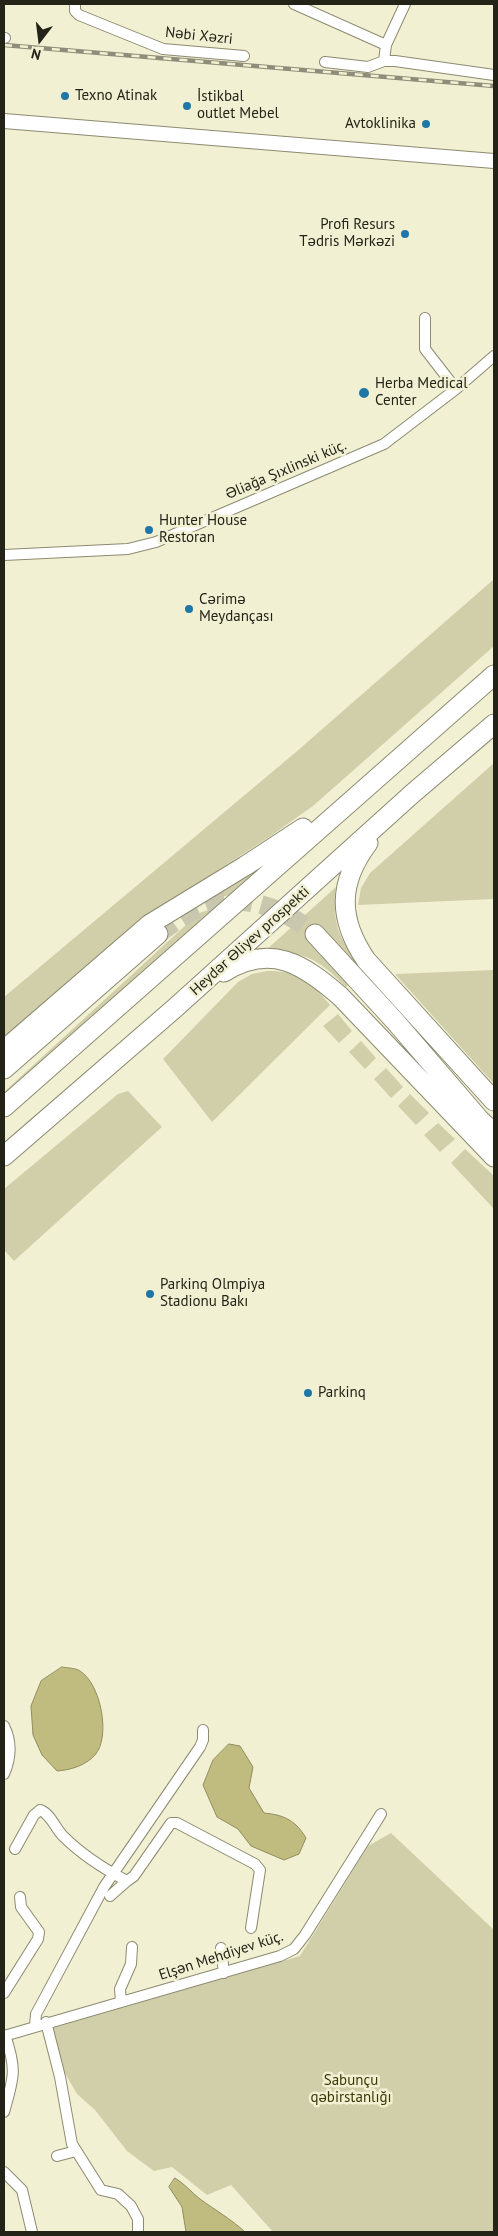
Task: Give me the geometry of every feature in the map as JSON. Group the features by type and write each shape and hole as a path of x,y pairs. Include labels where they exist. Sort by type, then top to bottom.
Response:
{"highway":[{"path":"4,1107 393,762 494,675"},
{"name":"Heydər Əliyev prospekti","path":"4,1156 175,1008 412,794 494,724"},
{"path":"4,1050 150,924 285,841 393,762"},
{"path":"412,794 373,837 356,862 345,895 347,923 354,943 366,960 494,1101"},
{"path":"4,1069 158,934"},
{"path":"315,934 370,993 480,1120 494,1133"},
{"path":"175,1008 224,973 247,961 259,958 293,962 316,975 340,996 494,1157"}],"street":[{"name":"Nəbi Xəzri","path":"75,4 75,11 79,14 153,46 244,56"},
{"path":"294,4 386,45"},
{"path":"384,62 386,45 405,4"},
{"path":"325,62 368,67 395,61 494,75"},
{"path":"4,121 494,162"},
{"path":"425,318 425,349 456,389"},
{"name":"Əliağa Şıxlinski küç.","path":"4,555 128,549 156,542 384,444 456,389 494,356"},
{"path":"4,1726 10,1749 10,1758 4,1774"},
{"path":"35,2026 36,2014 112,1873 200,1747 203,1740 203,1730"},
{"path":"15,1849 34,1815 40,1810 45,1812 61,1834 74,1846 112,1873 127,1881"},
{"name":"Elşən Mehdiyev küç.","path":"4,2035 280,1956 298,1944 381,1814"},
{"path":"110,1896 134,1876 171,1823 178,1823 254,1864 260,1870 252,1928"},
{"path":"4,1992 38,1939 39,1932 21,1907 20,1897"},
{"path":"121,2002 120,1989 130,1964 132,1947"},
{"path":"221,1948 224,1973"},
{"path":"46,2022 64,2099 69,2133 76,2151 101,2190 118,2194 136,2213 138,2232"},
{"path":"4,2035 14,2061 14,2072 4,2112"},
{"path":"57,2156 76,2151"},
{"path":"4,2172 22,2190 32,2232"}],"green space":[{"path":"494,579 494,646 313,806 145,918 4,1038 4,997 296,752"},
{"path":"494,763 494,899 358,905 361,888 370,873"},
{"path":"277,856 233,895 203,899"},
{"path":"336,887 335,913 339,932 349,950 365,970 346,987 327,969 301,955 265,951"},
{"path":"219,907 4,1101 4,1092 199,913"},
{"path":"494,970 494,1084 395,974"},
{"path":"278,971 296,975 310,983 330,1005 212,1122 163,1059 238,982 252,974"},
{"path":"338,1014 352,1031 339,1043 323,1026"},
{"path":"361,1041 376,1058 365,1069 349,1052"},
{"path":"386,1068 403,1087 391,1098 374,1079"},
{"path":"128,1091 162,1127 14,1261 4,1250 4,1189 118,1094"},
{"path":"410,1094 429,1113 416,1125 398,1106"},
{"path":"438,1123 455,1139 440,1152 424,1135"},
{"path":"465,1149 494,1176 494,1209 451,1163"},
{"name":"Sabunçu qəbirstanlığı","path":"391,1833 494,1930 494,2232 273,2232 231,2185 207,2195 172,2167 154,2171 127,2151 95,2110 77,2094 62,2068 53,2028 300,1956 368,1846"}],"shaded area":[{"path":"62,1667 80,1671 87,1678 98,1699 103,1724 100,1747 95,1755 77,1767 57,1771 42,1755 33,1735 31,1706 41,1681"},
{"path":"229,1744 240,1746 253,1767 249,1788 264,1813 284,1817 294,1823 306,1838 299,1854 284,1860 251,1846 238,1829 217,1817 203,1785 213,1760"},
{"path":"175,2178 245,2232 186,2232 182,2207 169,2187"}],"tunnel":[{"path":"158,934 201,907 231,901 246,902 276,910 315,934"}],"railway":[{"path":"4,45 494,86"}],"place":[{"name":"Texno Atinak","path":"65,96"},
{"name":"İstikbal outlet Mebel","path":"187,106"},
{"name":"Avtoklinika","path":"426,124"},
{"name":"Profi Resurs Tədris Mərkəzi","path":"405,234"},
{"name":"Herba Medical Center","path":"364,393"},
{"name":"Hunter House Restoran","path":"149,530"},
{"name":"Cərimə Meydançası","path":"189,609"},
{"name":"Parkinq Olmpiya Stadionu Bakı","path":"150,1294"},
{"name":"Parkinq","path":"308,1393"}]}
